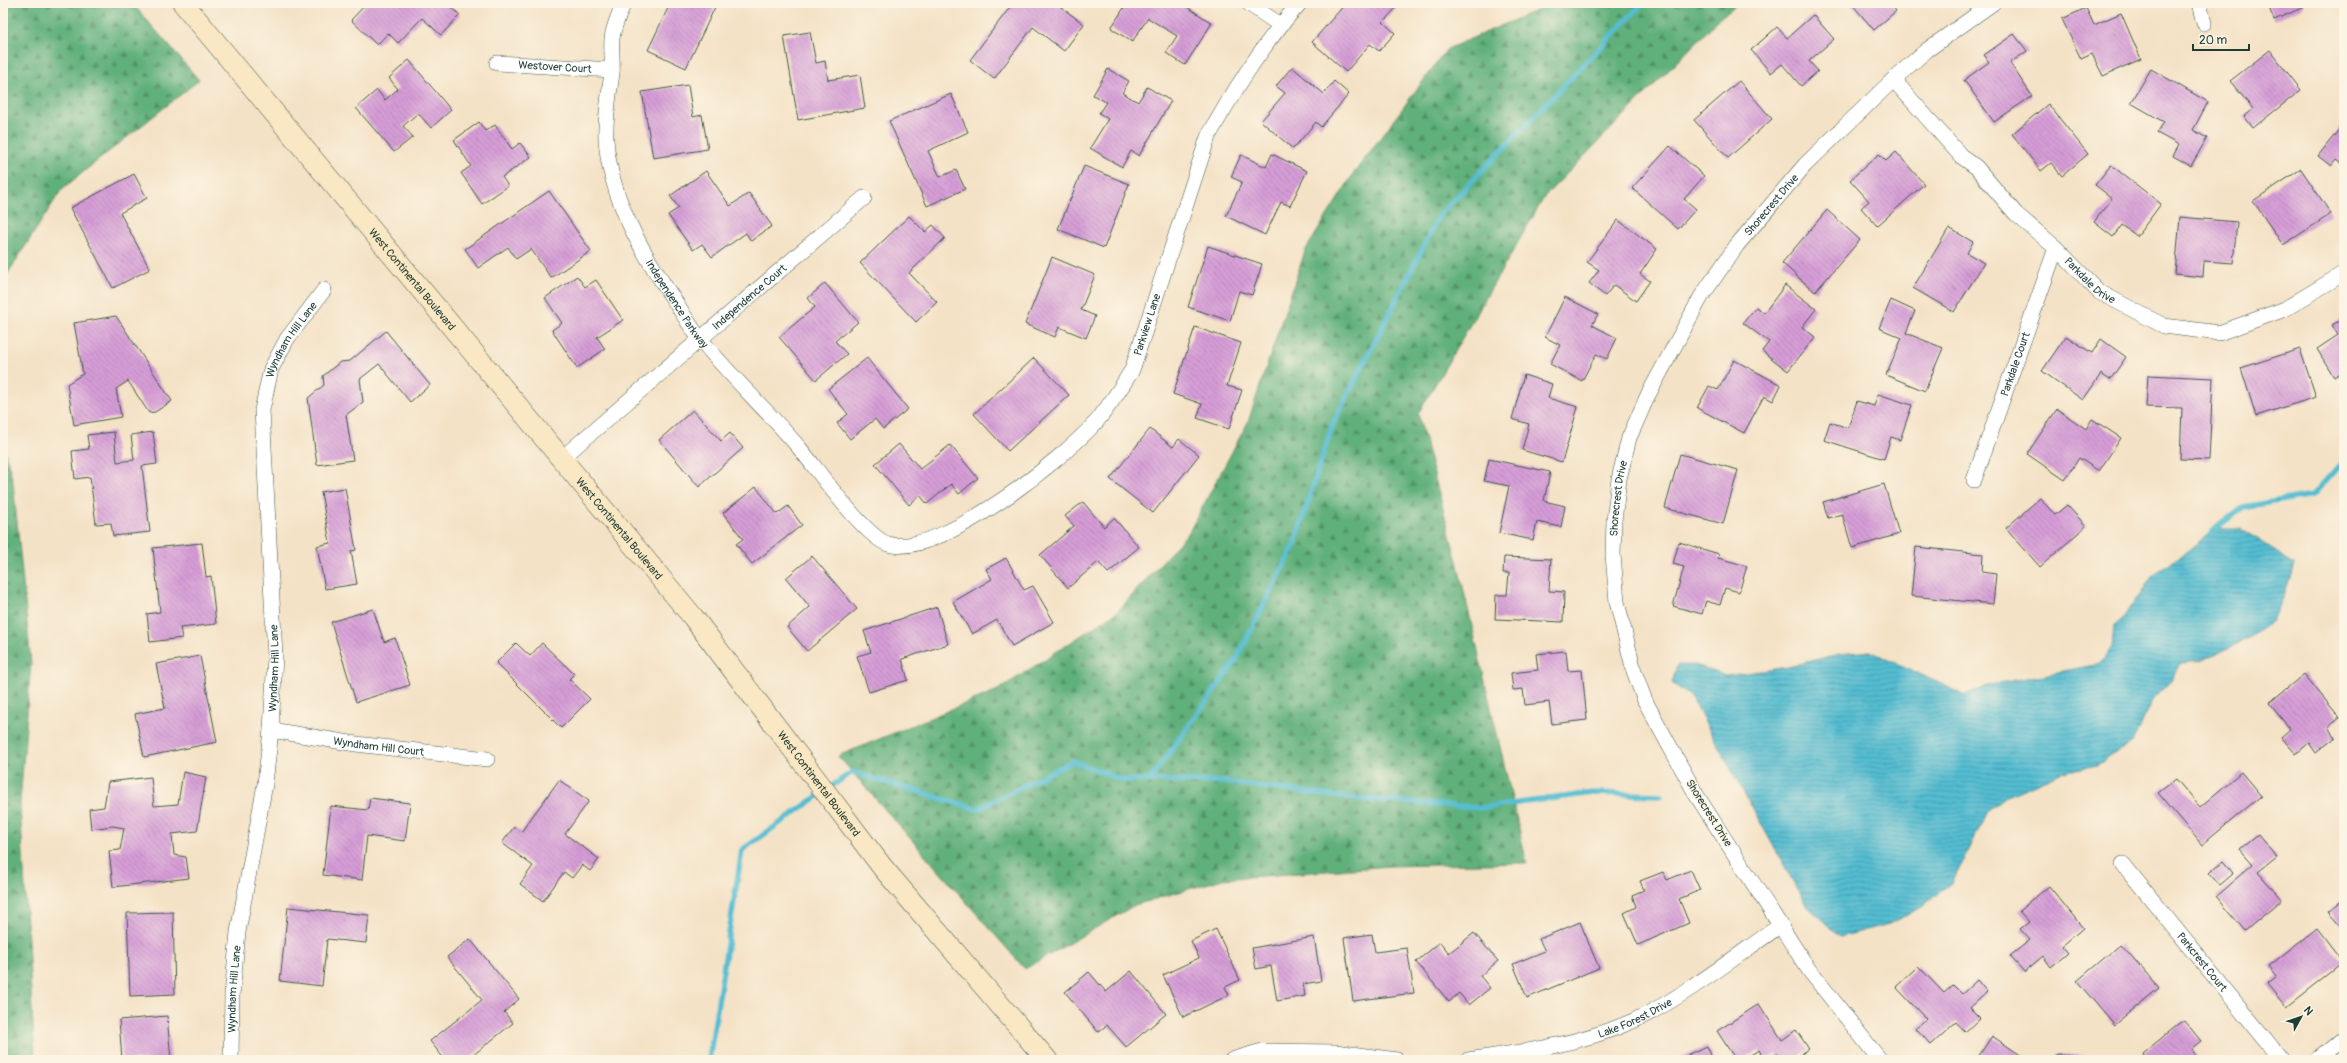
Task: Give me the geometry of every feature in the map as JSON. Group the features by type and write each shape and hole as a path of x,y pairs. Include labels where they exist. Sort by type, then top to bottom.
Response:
{"main road":[{"name":"West Continental Boulevard","path":"183,3 693,617 797,752 871,852 1047,1060"}],"street":[{"name":"Independence Parkway","path":"624,3 612,38 612,70 607,98 606,139 613,183 629,225 661,280 701,339 799,448 860,523 886,544"},
{"path":"1248,3 1280,25"},
{"name":"Parkview Lane","path":"886,544 903,546 944,535 988,510 1064,454 1095,422 1114,399 1132,370 1208,138 1226,104 1280,25 1300,3"},
{"name":"Shorecrest Drive","path":"1880,1060 1810,970 1697,796 1670,748 1640,686 1617,602 1613,555 1619,479 1629,438 1648,395 1702,297 1737,245 1805,165 1896,77 1927,50 1993,3"},
{"path":"2199,3 2204,23"},
{"name":"Westover Court","path":"497,63 612,70"},
{"name":"Parkdale Drive","path":"1896,77 1899,86 1961,156 1976,167 2016,214 2056,248 2099,292 2164,326 2219,333 2285,309 2344,273"},
{"name":"Independence Court","path":"562,458 864,198"},
{"name":"Parkdale Court","path":"1974,480 2056,248"},
{"name":"Wyndham Hill Lane","path":"231,1060 232,995 238,932 265,784 271,730 275,656 262,410 271,369 287,339 324,290"},
{"name":"Wyndham Hill Court","path":"271,730 356,744 487,759"},
{"name":"Parkcrest Court","path":"2123,864 2282,1060"},
{"name":"Lake Forest Drive","path":"1468,1060 1523,1052 1580,1039 1633,1021 1658,1008 1781,925"},
{"path":"2318,1060 2344,1038"},
{"path":"1232,1060 1262,1051 1335,1052 1397,1060"}],"green space":[{"path":"3,3 132,3 199,80 62,189 3,281"},
{"path":"1554,3 1738,3 1721,17 1545,196 1418,414 1457,561 1527,863 1391,866 1223,879 1135,905 1025,969 838,756 998,690 1117,612 1189,532 1248,422 1305,251 1354,173 1447,49"},
{"path":"3,443 13,482 31,663 20,803 35,1060 3,1060"}],"water":[{"path":"2215,529 2241,529 2294,564 2288,585 2273,621 2249,638 2202,661 2180,663 2171,681 2154,698 2132,743 2097,765 2063,772 2005,797 1987,812 1951,883 1923,906 1889,924 1840,937 1806,905 1691,697 1672,683 1677,665 1696,665 1726,676 1788,667 1838,654 1870,651 1965,695 1990,685 2100,664 2112,646 2114,626 2138,598 2153,574 2177,559"}],"building":[{"path":"367,3 447,3 460,15 441,35 422,18 398,43 388,33 377,45 351,20"},
{"path":"657,3 717,3 686,68 648,50 668,8"},
{"path":"1013,3 1055,3 1084,24 1064,51 1033,27 994,79 970,60"},
{"path":"1127,3 1181,3 1212,23 1185,65 1166,53 1177,36 1148,18 1132,42 1111,28"},
{"path":"1346,3 1390,3 1396,8 1383,22 1395,33 1379,51 1370,44 1346,72 1312,42"},
{"path":"1851,3 1890,3 1896,11 1874,30"},
{"path":"2267,3 2303,3 2304,7 2274,20"},
{"path":"2086,8 2094,25 2121,13 2141,59 2103,76 2092,54 2081,59 2062,19"},
{"path":"1813,15 1834,39 1809,61 1818,71 1801,86 1782,64 1771,73 1751,50 1777,27 1787,38"},
{"path":"810,32 816,63 825,61 828,80 860,75 865,108 798,120 784,36"},
{"path":"2014,34 2027,51 2010,63 2032,96 1994,122 1964,80 1989,62 1984,55"},
{"path":"2270,50 2301,90 2253,128 2244,116 2253,109 2230,81"},
{"path":"409,60 451,110 431,128 418,113 403,126 413,137 394,152 356,108 377,90 385,100 398,89 389,78"},
{"path":"1292,67 1324,94 1334,81 1349,94 1321,127 1316,122 1293,149 1261,121 1285,93 1276,86"},
{"path":"1108,69 1129,81 1122,93 1138,102 1147,87 1171,101 1139,156 1131,151 1122,167 1090,148 1108,119 1099,113 1106,102 1093,95"},
{"path":"2151,69 2208,102 2193,130 2207,138 2191,166 2173,156 2179,145 2157,133 2164,122 2131,103"},
{"path":"1739,81 1772,119 1728,158 1694,120"},
{"path":"688,85 693,117 702,115 708,149 653,158 642,92"},
{"path":"951,94 968,132 928,151 940,177 956,170 965,189 927,206 889,121"},
{"path":"2048,104 2088,154 2062,176 2051,163 2041,171 2012,134"},
{"path":"479,122 485,131 495,125 512,149 520,143 531,157 502,177 508,186 482,204 461,173 471,166 454,140"},
{"path":"2344,123 2344,166 2336,160 2331,166 2318,156"},
{"path":"1670,146 1704,176 1684,199 1696,209 1678,229 1632,188"},
{"path":"1896,152 1924,184 1877,226 1861,208 1869,201 1850,180 1879,154 1886,161"},
{"path":"1272,154 1307,171 1290,206 1281,202 1265,235 1226,216 1242,182 1231,177 1241,155 1266,167"},
{"path":"2111,165 2161,204 2137,236 2122,225 2113,237 2094,222 2112,198 2095,185"},
{"path":"1084,166 1129,184 1104,248 1058,229"},
{"path":"2301,169 2331,214 2283,245 2253,201"},
{"path":"706,171 730,206 749,193 772,226 751,241 746,233 712,257 702,244 693,250 668,215 679,208 670,196"},
{"path":"134,174 147,198 120,213 150,269 113,288 70,208"},
{"path":"549,191 591,251 551,278 531,249 516,259 508,247 478,268 465,249"},
{"path":"1827,210 1860,240 1815,292 1782,263"},
{"path":"909,216 925,232 933,225 945,238 909,273 937,302 916,322 860,263"},
{"path":"2180,217 2237,222 2233,263 2204,261 2203,277 2175,274"},
{"path":"1618,220 1657,249 1640,274 1650,281 1636,301 1614,285 1605,296 1589,283 1599,270 1587,262"},
{"path":"1949,228 1973,242 1967,253 1984,263 1954,312 1913,288"},
{"path":"1208,246 1262,264 1252,295 1239,291 1230,321 1188,307"},
{"path":"1052,257 1095,275 1081,310 1095,316 1086,338 1059,327 1055,337 1025,324"},
{"path":"577,276 585,287 596,280 623,320 597,337 605,349 577,368 552,330 562,323 545,298"},
{"path":"825,283 858,322 835,341 847,354 816,380 779,337 815,307 808,298"},
{"path":"1785,285 1816,309 1802,327 1815,337 1788,371 1762,351 1769,342 1743,323 1756,307 1764,313"},
{"path":"1565,297 1598,314 1592,325 1617,338 1607,359 1596,354 1582,381 1550,364 1560,345 1545,337"},
{"path":"1891,300 1915,311 1906,333 1943,348 1925,391 1886,375 1902,338 1879,328"},
{"path":"116,316 172,401 155,412 149,413 128,381 116,389 121,417 74,425 67,384 83,374 74,323"},
{"path":"2344,318 2344,371 2334,377 2317,349 2338,335 2332,325"},
{"path":"1195,327 1241,343 1227,386 1242,390 1229,429 1197,418 1202,404 1173,394"},
{"path":"386,331 430,385 410,402 379,364 360,379 363,402 346,415 353,460 317,465 308,398 324,385 323,376 340,362 350,361"},
{"path":"2066,336 2092,353 2101,339 2126,357 2110,380 2101,374 2083,400 2042,371"},
{"path":"2300,349 2316,397 2256,416 2241,368"},
{"path":"867,358 908,409 883,429 875,419 850,439 837,423 848,414 828,389"},
{"path":"1034,358 1069,395 1008,451 974,414"},
{"path":"1734,360 1781,385 1773,401 1764,396 1744,433 1697,408 1709,386 1718,390"},
{"path":"1524,375 1552,384 1548,398 1578,407 1562,462 1522,450 1529,424 1512,419"},
{"path":"2148,375 2213,378 2209,460 2180,459 2182,408 2146,407"},
{"path":"1878,394 1912,405 1900,440 1891,437 1884,459 1824,440 1830,422 1848,428 1857,401 1874,406"},
{"path":"2057,409 2086,429 2092,419 2121,438 2099,471 2079,458 2065,480 2027,454"},
{"path":"693,410 721,441 730,433 743,448 699,487 659,440"},
{"path":"1150,429 1173,447 1179,439 1199,455 1153,513 1110,479"},
{"path":"114,432 117,462 134,460 131,435 153,432 157,464 142,466 150,532 113,536 111,523 96,524 90,477 75,479 72,451 89,449 87,435"},
{"path":"899,444 920,469 950,445 978,478 959,494 951,484 927,504 920,495 909,505 875,464"},
{"path":"1680,454 1738,470 1723,524 1665,508"},
{"path":"1489,459 1550,472 1544,501 1565,506 1561,527 1537,522 1533,540 1499,533 1509,486 1484,481"},
{"path":"1884,484 1899,534 1852,548 1842,514 1828,518 1823,502"},
{"path":"756,487 777,514 788,506 802,525 752,564 736,544 743,539 723,513"},
{"path":"345,488 356,550 351,551 357,584 325,589 317,546 330,543 321,492"},
{"path":"2040,498 2055,515 2067,505 2086,526 2040,567 2006,528"},
{"path":"1083,502 1104,527 1114,518 1139,547 1108,573 1098,562 1068,588 1040,555 1074,526 1065,516"},
{"path":"1679,542 1719,554 1718,558 1747,566 1739,592 1725,588 1720,605 1706,601 1702,614 1673,606 1684,567 1673,564"},
{"path":"202,543 206,577 211,576 216,624 180,628 182,638 150,642 147,614 160,612 153,548"},
{"path":"1916,547 1983,554 1982,572 1996,574 1993,604 1911,596"},
{"path":"812,556 857,609 807,651 787,627 810,607 786,578"},
{"path":"1504,557 1551,559 1549,591 1564,592 1563,622 1495,619 1496,595 1507,595 1509,573 1503,573"},
{"path":"1006,558 1024,590 1033,586 1054,622 1012,646 997,620 972,634 953,602 992,579 986,569"},
{"path":"937,607 948,644 902,659 908,680 869,692 857,656 871,652 864,631"},
{"path":"373,609 384,642 395,638 410,685 356,702 331,622"},
{"path":"516,643 530,656 542,643 574,674 569,679 590,699 561,728 496,663"},
{"path":"1566,651 1568,671 1582,670 1587,720 1552,724 1549,702 1525,705 1523,689 1513,690 1511,673 1538,670 1536,654"},
{"path":"200,656 217,742 144,757 135,714 165,708 156,664"},
{"path":"2304,674 2340,718 2328,727 2336,737 2316,753 2309,743 2296,754 2281,737 2290,729 2269,703"},
{"path":"183,772 206,777 197,831 172,834 174,855 186,857 189,878 113,887 109,851 120,850 124,828 113,826 91,829 89,809 104,807 108,782 151,777 154,806 178,804"},
{"path":"2241,772 2261,796 2202,845 2158,793 2176,779 2200,807"},
{"path":"559,780 589,801 565,834 599,859 590,871 582,865 572,878 564,872 543,901 520,884 533,866 502,843 514,827 521,832"},
{"path":"370,798 410,803 405,841 367,836 362,880 323,875 331,806 368,810"},
{"path":"2258,834 2277,857 2258,872 2282,900 2245,931 2216,896 2253,864 2240,849"},
{"path":"2223,861 2233,873 2219,885 2209,873"},
{"path":"1691,870 1700,890 1679,899 1689,923 1638,945 1624,913 1636,907 1632,895 1644,890 1640,881 1663,872 1667,880"},
{"path":"2049,886 2083,928 2062,946 2068,953 2051,967 2043,956 2024,972 2010,956 2030,940 2020,929 2029,922 2019,911"},
{"path":"2344,899 2344,928 2329,911"},
{"path":"288,907 369,915 366,943 327,939 322,986 280,981"},
{"path":"173,912 175,994 130,996 127,913"},
{"path":"1580,922 1599,968 1527,998 1513,964 1545,951 1539,939"},
{"path":"2317,928 2343,962 2286,1007 2267,984 2277,976 2269,966"},
{"path":"1216,929 1240,980 1225,987 1229,995 1183,1017 1163,975 1199,958 1191,941"},
{"path":"1474,933 1498,961 1480,976 1490,988 1469,1005 1459,993 1449,1002 1416,962 1440,942 1449,953"},
{"path":"1372,934 1375,952 1407,948 1414,993 1353,1001 1344,938"},
{"path":"1314,937 1321,981 1303,984 1305,996 1277,1001 1271,966 1256,969 1252,948"},
{"path":"470,939 519,999 504,1012 513,1023 467,1060 445,1060 430,1041 482,1000 447,957"},
{"path":"2121,944 2159,988 2114,1025 2077,981"},
{"path":"1918,966 1944,993 1953,985 1962,994 1977,980 1987,992 1970,1008 1980,1018 1965,1032 1956,1022 1931,1045 1916,1028 1926,1019 1896,987"},
{"path":"1131,971 1166,1014 1126,1047 1107,1025 1098,1032 1065,992 1089,972 1106,992"},
{"path":"1759,1004 1782,1040 1796,1030 1809,1049 1792,1060 1780,1060 1777,1054 1765,1060 1759,1050 1742,1060 1736,1060 1717,1031"},
{"path":"167,1016 171,1060 122,1060 119,1020"},
{"path":"2184,1020 2201,1041 2191,1049 2200,1060 2149,1060 2143,1053"},
{"path":"1992,1036 2028,1060 1976,1060"},
{"path":"1707,1046 1713,1060 1677,1060"},
{"path":"2057,1054 2092,1056 2091,1060 2057,1060"}],"waterway":[{"path":"1149,781 1235,662 1294,546 1332,426 1440,214 1643,3"},
{"path":"2211,534 2215,529 2243,507 2313,495 2344,460"},
{"path":"828,789 852,772 977,809 1073,761 1122,780 1225,782 1349,798 1481,808 1593,793 1661,795"},
{"path":"709,1060 742,850 821,794"}]}
